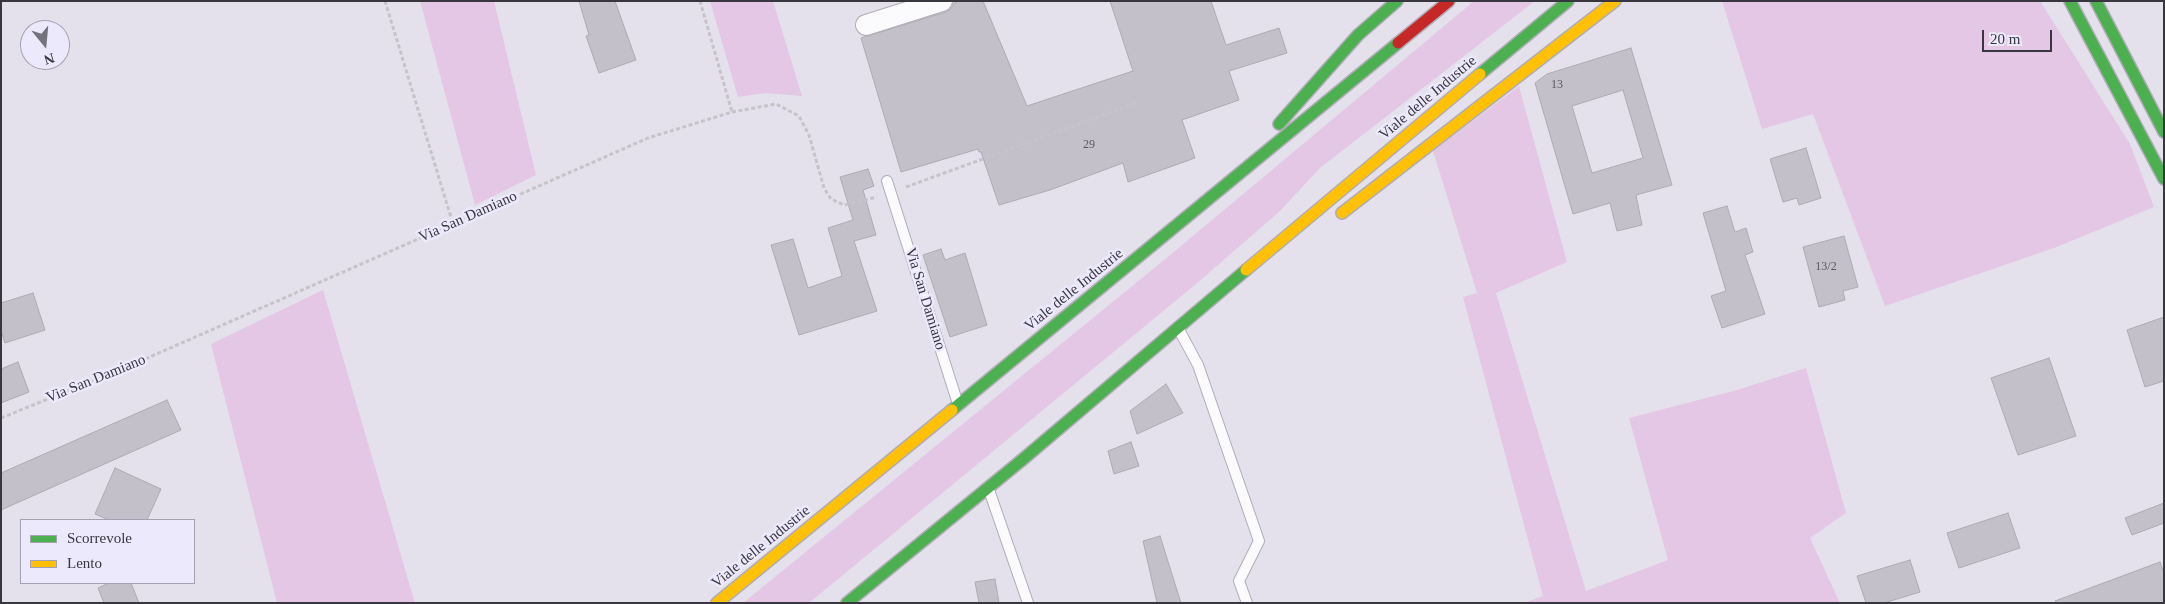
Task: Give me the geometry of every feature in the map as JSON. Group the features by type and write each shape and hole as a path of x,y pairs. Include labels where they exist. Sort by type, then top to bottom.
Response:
{"main road":[{"path":"1224,186 1358,35 1397,1"},
{"name":"Viale delle Industrie","path":"717,603 1450,1"},
{"name":"Viale delle Industrie","path":"846,603 988,487 1568,1"},
{"path":"1332,221 1615,1"},
{"path":"2070,1 2164,179"},
{"path":"2096,1 2164,132"},
{"path":"1250,266 1292,247"}],"street":[{"path":"866,25 942,1"}],"lane":[{"name":"Via San Damiano","path":"887,181 958,405"},
{"path":"1178,326 1198,365 1259,541 1239,581 1247,603"},
{"path":"988,487 1028,603"}],"path":[{"path":"385,1 453,224"},
{"path":"700,1 732,112"},
{"path":"891,192 1136,103"},
{"name":"Via San Damiano","path":"1,418 127,367 648,138 732,112 776,104 799,116 809,135 824,188 831,199 844,205 891,192"}],"shaded area":[{"path":"420,1 494,1 536,175 475,205"},
{"path":"710,1 773,1 802,96 765,93 738,97"},
{"path":"1474,1 1535,1 1320,168 1279,212 1196,284 809,603 743,603 1169,256"},
{"path":"1722,1 2040,1 2130,144 2154,207 2054,248 1885,306 1813,114 1762,129"},
{"path":"1519,86 1567,262 1496,293 1586,591 1668,560 1629,418 1737,390 1806,368 1846,513 1810,538 1840,603 1524,603 1543,596 1463,297 1477,293 1433,151"},
{"path":"323,290 415,603 277,603 211,344"}],"building":[{"path":"579,1 615,1 636,60 599,73 586,36 589,35"},
{"path":"959,1 983,1 1027,106 1133,71 1110,1 1211,1 1226,45 1279,28 1287,53 1229,71 1239,100 1182,120 1195,158 1128,182 1123,163 1050,190 999,205 981,152 978,149 901,172 861,38 946,12 951,9 954,3"},
{"path":"1631,48 1672,185 1636,195 1642,225 1617,231 1610,203 1573,214 1535,83 1547,74","holes":["1623,90 1643,158 1592,173 1572,106"]},
{"path":"1806,148 1821,198 1799,205 1797,198 1783,202 1770,159"},
{"path":"868,169 874,186 863,190 876,235 854,241 877,311 799,335 771,245 793,239 808,288 842,276 828,228 853,220 840,177"},
{"path":"1727,206 1735,232 1746,228 1753,252 1745,255 1765,314 1722,328 1711,296 1726,291 1703,213"},
{"path":"1844,236 1858,287 1843,291 1845,300 1819,307 1803,247"},
{"path":"941,249 945,260 965,253 987,325 950,337 923,255"},
{"path":"33,293 45,330 5,343 1,331 1,303"},
{"path":"2164,317 2164,381 2145,387 2127,330"},
{"path":"2049,358 2076,436 2018,455 1991,378"},
{"path":"18,362 29,392 1,403 1,369"},
{"path":"1166,384 1183,413 1137,434 1130,411"},
{"path":"167,400 181,430 1,510 1,473"},
{"path":"1131,442 1139,466 1114,474 1108,451"},
{"path":"115,468 161,489 147,519 107,519 95,514"},
{"path":"2164,503 2164,523 2132,535 2125,518"},
{"path":"2008,513 2020,548 1959,568 1947,533"},
{"path":"1160,536 1181,603 1157,603 1143,541"},
{"path":"1910,560 1920,592 1884,603 1866,603 1857,576"},
{"path":"2160,562 2164,573 2164,603 2056,603 2055,601"},
{"path":"995,579 999,603 979,603 975,582"},
{"path":"107,584 131,584 139,603 104,603 98,588"}],"traffic: fast":[{"path":"1279,124 1358,35 1397,1"},
{"path":"1480,74 1568,1"},
{"path":"2070,1 2164,179"},
{"path":"2096,1 2164,132"},
{"path":"952,410 1398,43"},
{"path":"847,603 1022,460 1246,270"}],"traffic: slow":[{"path":"1342,213 1615,1"},
{"path":"1246,270 1480,74"},
{"path":"717,603 952,410"}],"traffic: jam":[{"path":"1398,43 1449,1"}]}
